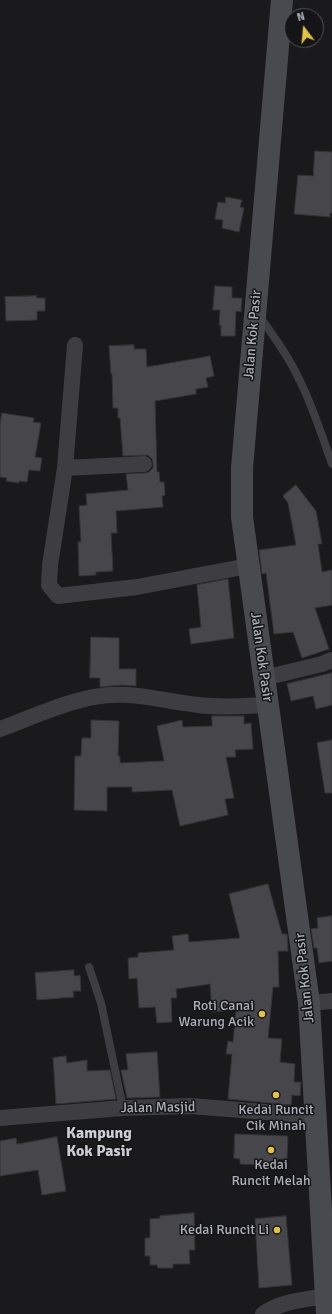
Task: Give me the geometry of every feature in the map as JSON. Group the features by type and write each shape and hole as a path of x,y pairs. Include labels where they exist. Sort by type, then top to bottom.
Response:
{"street":[{"name":"Jalan Kok Pasir","path":"282,0 242,468 242,516 267,705 294,885 309,1003 326,1305"},
{"path":"75,345 65,468 50,565 49,585 58,596 137,587 248,566"},
{"path":"65,468 144,464"},
{"path":"264,678 322,664 332,660"},
{"path":"0,729 83,699 110,695 138,696 200,706 229,707 267,705"},
{"path":"309,1003 332,1001"},
{"name":"Jalan Masjid","path":"0,1118 123,1108 190,1106 316,1116"},
{"path":"263,1314 286,1302 326,1305"}],"lane":[{"path":"255,310 278,342 300,380 317,420 332,464"},
{"path":"89,967 101,1003 123,1108"}],"building":[{"path":"315,151 332,152 332,213 330,213 330,217 294,214 298,175 313,176"},
{"path":"226,197 242,200 240,207 244,208 239,232 222,228 223,220 215,219 218,202 225,203"},
{"path":"215,286 232,287 232,298 242,298 241,312 236,311 235,336 221,336 221,325 219,325 220,310 213,310"},
{"path":"37,296 36,298 45,298 45,311 37,311 37,320 6,321 5,297"},
{"path":"134,345 134,349 146,349 147,367 210,356 214,376 206,378 208,387 196,389 196,394 155,401 157,472 159,472 160,482 164,482 165,495 162,496 163,507 116,511 117,533 111,533 113,571 96,572 96,575 79,576 78,542 81,542 79,506 87,505 86,494 128,490 126,474 145,473 149,472 153,468 152,459 148,455 123,456 118,408 113,408 109,346"},
{"path":"2,413 34,418 33,422 41,423 35,457 42,458 40,471 29,470 27,482 19,481 19,483 6,481 7,478 0,477 0,424"},
{"path":"296,485 316,511 322,544 318,544 322,572 332,570 332,605 315,608 329,649 302,658 293,632 274,634 266,573 262,574 259,550 296,545 288,503 283,496"},
{"path":"228,579 234,638 191,644 189,629 201,627 197,585"},
{"path":"91,637 119,638 119,669 136,669 136,686 121,685 100,687 100,678 90,678"},
{"path":"332,673 332,705 316,709 313,696 291,701 287,684"},
{"path":"212,716 244,716 244,724 251,723 253,749 235,750 236,757 226,757 234,798 225,799 228,815 180,826 172,790 132,792 132,787 107,787 107,811 74,810 75,756 81,756 82,738 91,738 91,720 119,721 118,756 120,756 120,763 164,761 157,726 182,720 183,727 212,726"},
{"path":"332,740 332,793 325,793 317,743"},
{"path":"268,884 282,934 287,934 288,951 278,951 279,987 273,987 268,1038 282,1039 280,1062 295,1064 294,1082 301,1082 300,1096 292,1095 291,1105 228,1099 232,1054 226,1054 228,1041 233,1042 236,1010 212,1012 210,984 176,989 177,998 171,998 172,1022 157,1023 155,1007 139,1008 137,978 129,979 128,958 138,957 138,953 174,950 172,936 188,934 189,942 240,938 229,894"},
{"path":"332,916 332,961 319,963 317,948 314,948 311,929 318,928 317,918"},
{"path":"74,970 74,976 80,975 81,991 73,991 74,997 37,1000 35,973"},
{"path":"157,1052 160,1097 127,1098 121,1070 128,1070 126,1054"},
{"path":"66,1056 67,1063 87,1060 87,1071 110,1070 116,1099 56,1104 53,1058"},
{"path":"235,1134 288,1136 287,1159 278,1159 277,1166 240,1164 240,1159 234,1158"},
{"path":"57,1137 66,1191 42,1195 38,1170 0,1176 0,1141 16,1138 17,1144"},
{"path":"194,1213 195,1250 189,1250 190,1264 173,1264 173,1268 158,1268 157,1265 150,1265 150,1256 145,1256 145,1238 150,1238 150,1219 160,1218 160,1216"},
{"path":"286,1216 292,1285 259,1288 255,1219"}],"place":[{"name":"Roti Canai Warung Acik","path":"262,1014"},
{"name":"Kedai Runcit Cik Minah","path":"276,1095"},
{"name":"Kedai Runcit Melah","path":"271,1150"},
{"name":"Kedai Runcit Li","path":"277,1230"}],"district":[{"name":"Kampung Kok Pasir","path":"99,1143"}]}
